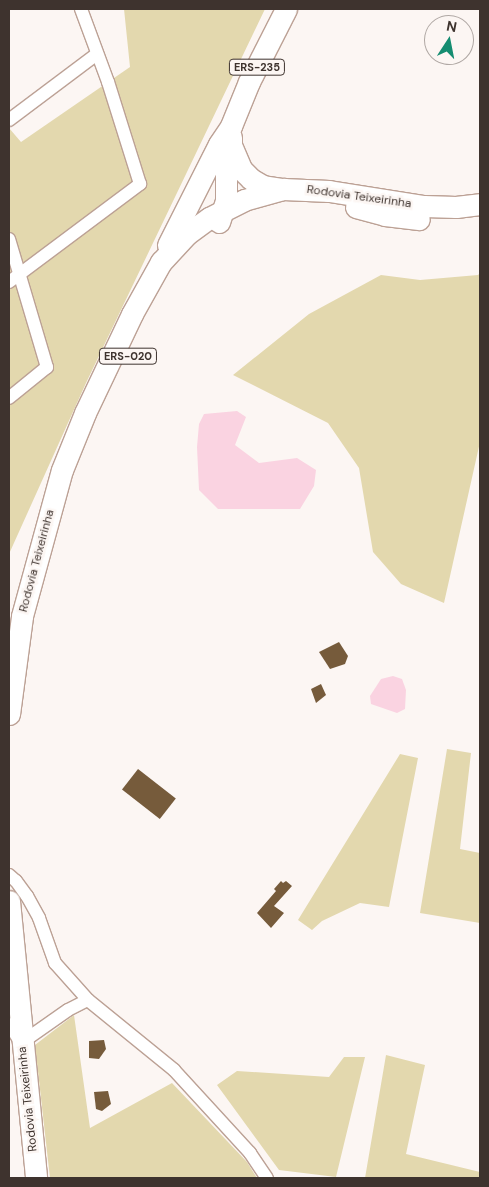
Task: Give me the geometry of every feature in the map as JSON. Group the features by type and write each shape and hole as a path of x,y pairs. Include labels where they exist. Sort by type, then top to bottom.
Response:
{"main road":[{"name":"ERS-235","path":"219,219 226,200 226,161 231,136 249,82 286,9"},
{"name":"ERS-235","path":"161,262 204,175 231,136"},
{"path":"231,136 241,169 251,179 263,186 283,189"},
{"path":"204,175 204,198 206,204 219,219"},
{"name":"Rodovia Teixeirinha","path":"55,498 166,277 197,240 219,219 244,200 283,189 329,191 424,206 480,204"},
{"name":"Rodovia Teixeirinha","path":"9,714 22,616 62,470 85,413 132,314 161,262 187,234 219,219 245,212 264,204 318,201 386,215 422,219 452,219 480,214"},
{"name":"Rodovia Teixeirinha","path":"9,901 21,1043 36,1178"}],"street":[{"path":"9,282 140,184 80,9"},
{"path":"9,120 97,54"},
{"path":"9,238 47,367 9,398"},
{"path":"9,875 16,880 39,918 55,963 88,1000 174,1070 250,1153 267,1178"},
{"path":"9,1024 21,1043 68,1010 88,1000"}],"shaded area":[{"path":"124,9 265,9 86,383 9,554 9,128 21,142 130,67"},
{"path":"480,273 480,442 444,603 401,584 373,552 359,468 328,423 233,375 309,314 381,275 420,280 478,275"},
{"path":"237,411 246,417 235,445 259,463 297,458 316,470 314,486 300,509 218,509 199,490 197,447 199,424 204,414"},
{"path":"393,676 402,679 406,690 405,709 397,713 371,704 370,696 381,679"},
{"path":"447,749 471,753 460,849 480,853 480,923 420,913"},
{"path":"400,754 418,758 389,907 360,903 322,921 312,930 298,920"},
{"path":"74,1015 90,1128 172,1083 247,1162 257,1178 50,1178 35,1045"},
{"path":"386,1055 425,1065 406,1154 480,1172 480,1178 365,1178"},
{"path":"344,1057 365,1057 336,1177 279,1170 217,1085 237,1071 329,1077"}],"building":[{"path":"339,642 348,656 345,664 330,669 319,652"},
{"path":"321,684 326,695 316,703 311,689"},
{"path":"138,769 176,799 160,819 122,789"},
{"path":"281,881 283,883 286,881 292,886 274,906 284,913 271,928 257,913 276,891 274,889"},
{"path":"104,1040 106,1049 99,1059 89,1058 89,1041"},
{"path":"108,1091 111,1104 102,1111 96,1109 94,1092"}]}
